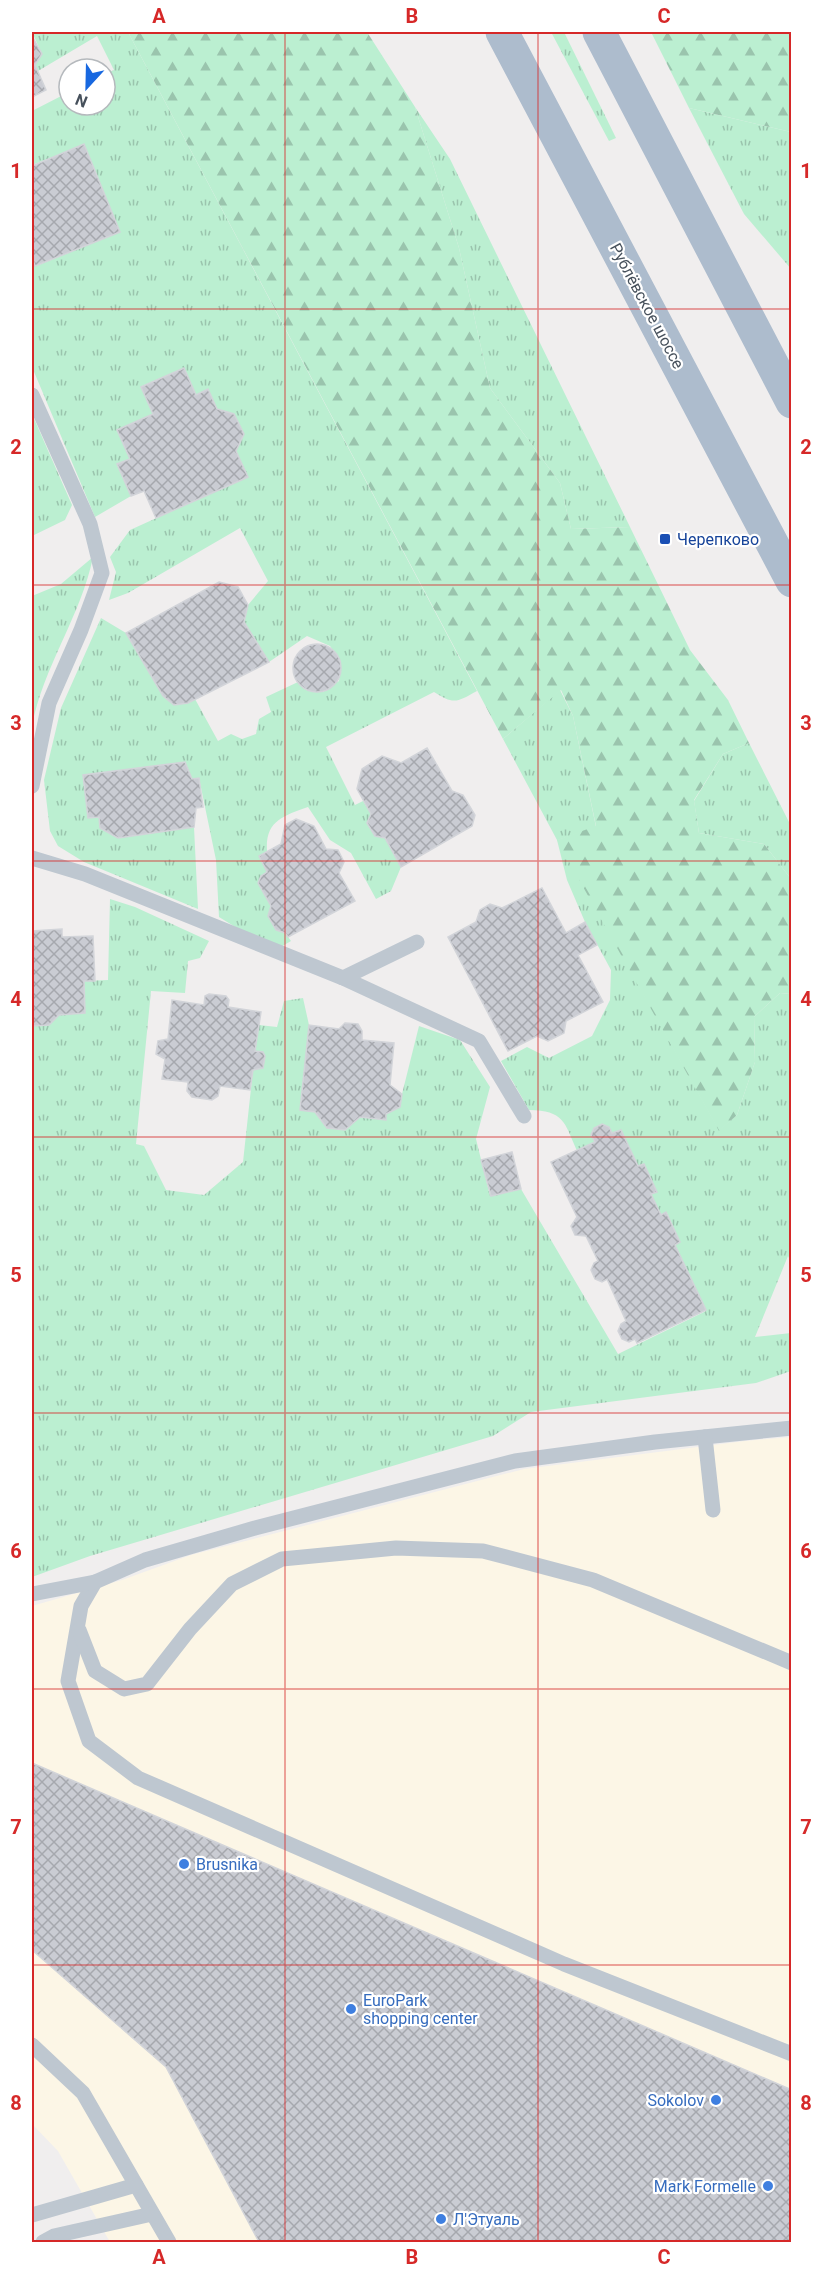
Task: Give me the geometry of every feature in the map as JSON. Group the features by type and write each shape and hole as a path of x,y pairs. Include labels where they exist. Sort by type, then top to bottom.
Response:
{"main road":[{"name":"Рублёвское шоссе","path":"502,32 792,581"},
{"path":"599,32 792,402"}],"lane":[{"path":"32,395 90,524 102,573 81,630 49,703 32,786"},
{"path":"32,858 85,874 343,978 478,1041 524,1116"},
{"path":"343,978 417,942"},
{"path":"32,1593 94,1582 145,1560 255,1528 515,1461 792,1428"},
{"path":"705,1437 713,1510"},
{"path":"79,1630 95,1671 124,1689 147,1684 190,1629 232,1584 282,1559 396,1548 483,1551 593,1580 792,1663"},
{"path":"94,1582 81,1606 79,1630 68,1681 89,1741 138,1778 564,1964 792,2054"},
{"path":"32,2045 82,2093 169,2242"},
{"path":"32,2215 136,2185"},
{"path":"43,2242 54,2236 152,2214"}],"shaded area":[{"path":"791,1437 791,2242 110,2242 58,2151 32,2124 32,1606 122,1580 191,1555 524,1469"}],"green space":[{"path":"32,32 128,32 477,691 456,701 446,699 434,692 326,747 355,805 363,801 371,814 367,824 375,835 385,838 401,867 391,891 376,899 351,853 330,840 308,807 277,821 269,833 267,851 259,856 267,872 261,876 258,883 271,906 268,916 276,930 285,933 291,941 274,951 219,917 216,860 199,778 192,779 185,762 83,776 88,818 99,817 100,828 117,838 194,827 198,909 84,862 58,846 50,831 44,780 61,708 101,618 126,633 163,696 174,705 195,699 218,741 231,734 242,739 256,734 259,719 271,712 266,697 298,682 304,689 323,692 339,681 341,662 330,646 307,636 269,662 244,622 248,605 268,581 240,528 128,593 109,600 116,572 110,557 130,530 247,477 236,451 244,434 234,414 217,409 208,389 196,395 184,368 142,386 153,414 117,430 130,459 117,465 131,496 95,517 32,367 32,257 36,266 120,232 84,145 32,165 32,111 57,98 57,117 117,117 117,57 108,57 97,36 62,57 57,57 57,60 38,71 35,65 42,54"},
{"path":"128,32 367,32 415,107 459,248 490,388 560,483 571,529 630,527 690,650 728,700 749,743 723,754 694,800 699,833 764,844 791,879 791,994 780,993 754,1017 755,1062 737,1115 719,1131 557,840 596,826 573,716 561,690 503,739"},
{"path":"551,32 564,32 616,138 609,141"},
{"path":"651,32 791,32 791,132 689,108"},
{"path":"415,107 450,159 630,527 571,529 560,483 490,388 459,248"},
{"path":"689,108 791,132 791,269 744,214"},
{"path":"32,414 72,505 65,520 32,536"},
{"path":"93,557 80,600 44,683 32,726 32,596 61,584"},
{"path":"560,690 573,716 596,827 558,840 719,1130 737,1115 755,1062 754,1017 780,993 791,994 791,1262 788,1256 755,1337 791,1333 791,1371 756,1383 531,1412 493,1436 90,1556 32,1577 32,1025 49,1025 59,1015 85,1013 84,981 108,980 110,899 135,907 209,941 200,958 188,961 185,993 151,991 136,1144 144,1146 166,1190 204,1195 243,1162 253,1070 263,1068 262,1052 255,1051 259,1025 277,1027 284,1001 303,998 309,1025 300,1110 315,1112 327,1128 345,1130 360,1117 385,1120 386,1114 402,1094 419,1026 460,1040 490,1087 476,1139 490,1196 521,1189 618,1354 706,1311 675,1245 680,1242 667,1213 661,1215 651,1194 657,1192 644,1164 638,1166 621,1130 612,1133 609,1127 602,1124 594,1128 591,1135 595,1142 577,1151 561,1120 549,1113 529,1110 501,1061 527,1047 549,1058 592,1036 610,1000 611,970 585,922 567,880 557,840 503,739"},
{"path":"749,743 789,822 791,814 791,879 764,844 699,833 694,801 723,754"}],"building":[{"path":"32,36 42,54 35,65 46,90 32,97"},
{"path":"84,144 120,232 35,266 32,257 32,166"},
{"path":"184,368 196,395 208,389 217,409 234,414 244,434 236,451 248,477 156,518 144,491 131,496 117,464 130,459 117,430 153,414 141,387"},
{"path":"219,582 238,587 248,605 244,622 269,662 188,703 174,705 163,696 126,633"},
{"path":"312,644 322,644 334,651 341,663 341,673 334,685 322,692 312,692 297,681 293,673 293,663 304,648"},
{"path":"427,748 452,791 463,795 475,815 472,826 401,867 385,838 375,836 367,823 371,814 357,789 362,769 382,756 401,763"},
{"path":"185,762 192,779 199,778 203,807 196,808 194,827 118,838 100,828 99,817 88,818 83,775"},
{"path":"296,819 314,826 326,849 338,850 344,862 339,873 355,901 288,937 285,933 276,930 268,916 271,906 258,883 261,876 267,872 259,856 281,844 285,825"},
{"path":"542,888 566,933 585,922 597,945 578,955 603,1002 566,1021 564,1033 548,1041 537,1036 508,1051 448,937 476,922 480,910 490,904 502,908"},
{"path":"62,929 62,937 93,936 95,981 84,981 85,1013 59,1015 49,1025 33,1026 32,931"},
{"path":"209,994 226,996 229,1000 228,1007 261,1012 255,1051 263,1052 265,1056 263,1068 253,1070 250,1090 220,1086 218,1096 212,1100 192,1097 187,1091 188,1082 162,1079 165,1059 156,1054 158,1041 168,1039 172,1000 204,1005 205,996"},
{"path":"345,1023 358,1024 362,1031 362,1040 394,1043 390,1085 402,1094 400,1107 386,1114 386,1120 360,1117 345,1130 327,1128 315,1112 300,1110 309,1025 339,1029"},
{"path":"602,1124 609,1127 612,1133 621,1130 638,1166 644,1164 657,1192 651,1194 661,1215 666,1212 680,1242 675,1245 706,1310 637,1343 635,1339 629,1342 622,1339 618,1331 621,1324 626,1321 607,1279 602,1282 595,1279 591,1270 594,1263 598,1261 586,1236 575,1235 571,1226 577,1217 551,1162 595,1142 591,1135 594,1128"},
{"path":"512,1152 521,1189 491,1196 481,1160"},
{"name":"EuroPark shopping center","path":"32,1763 792,2090 792,2242 259,2242 166,2067 32,1950"}],"place":[{"name":"Черепково","path":"665,539"},
{"name":"Brusnika","path":"184,1864"},
{"name":"EuroPark shopping center","path":"351,2009"},
{"name":"Sokolov","path":"716,2100"},
{"name":"Mark Formelle","path":"768,2186"},
{"name":"Л'Этуаль","path":"441,2219"}]}
